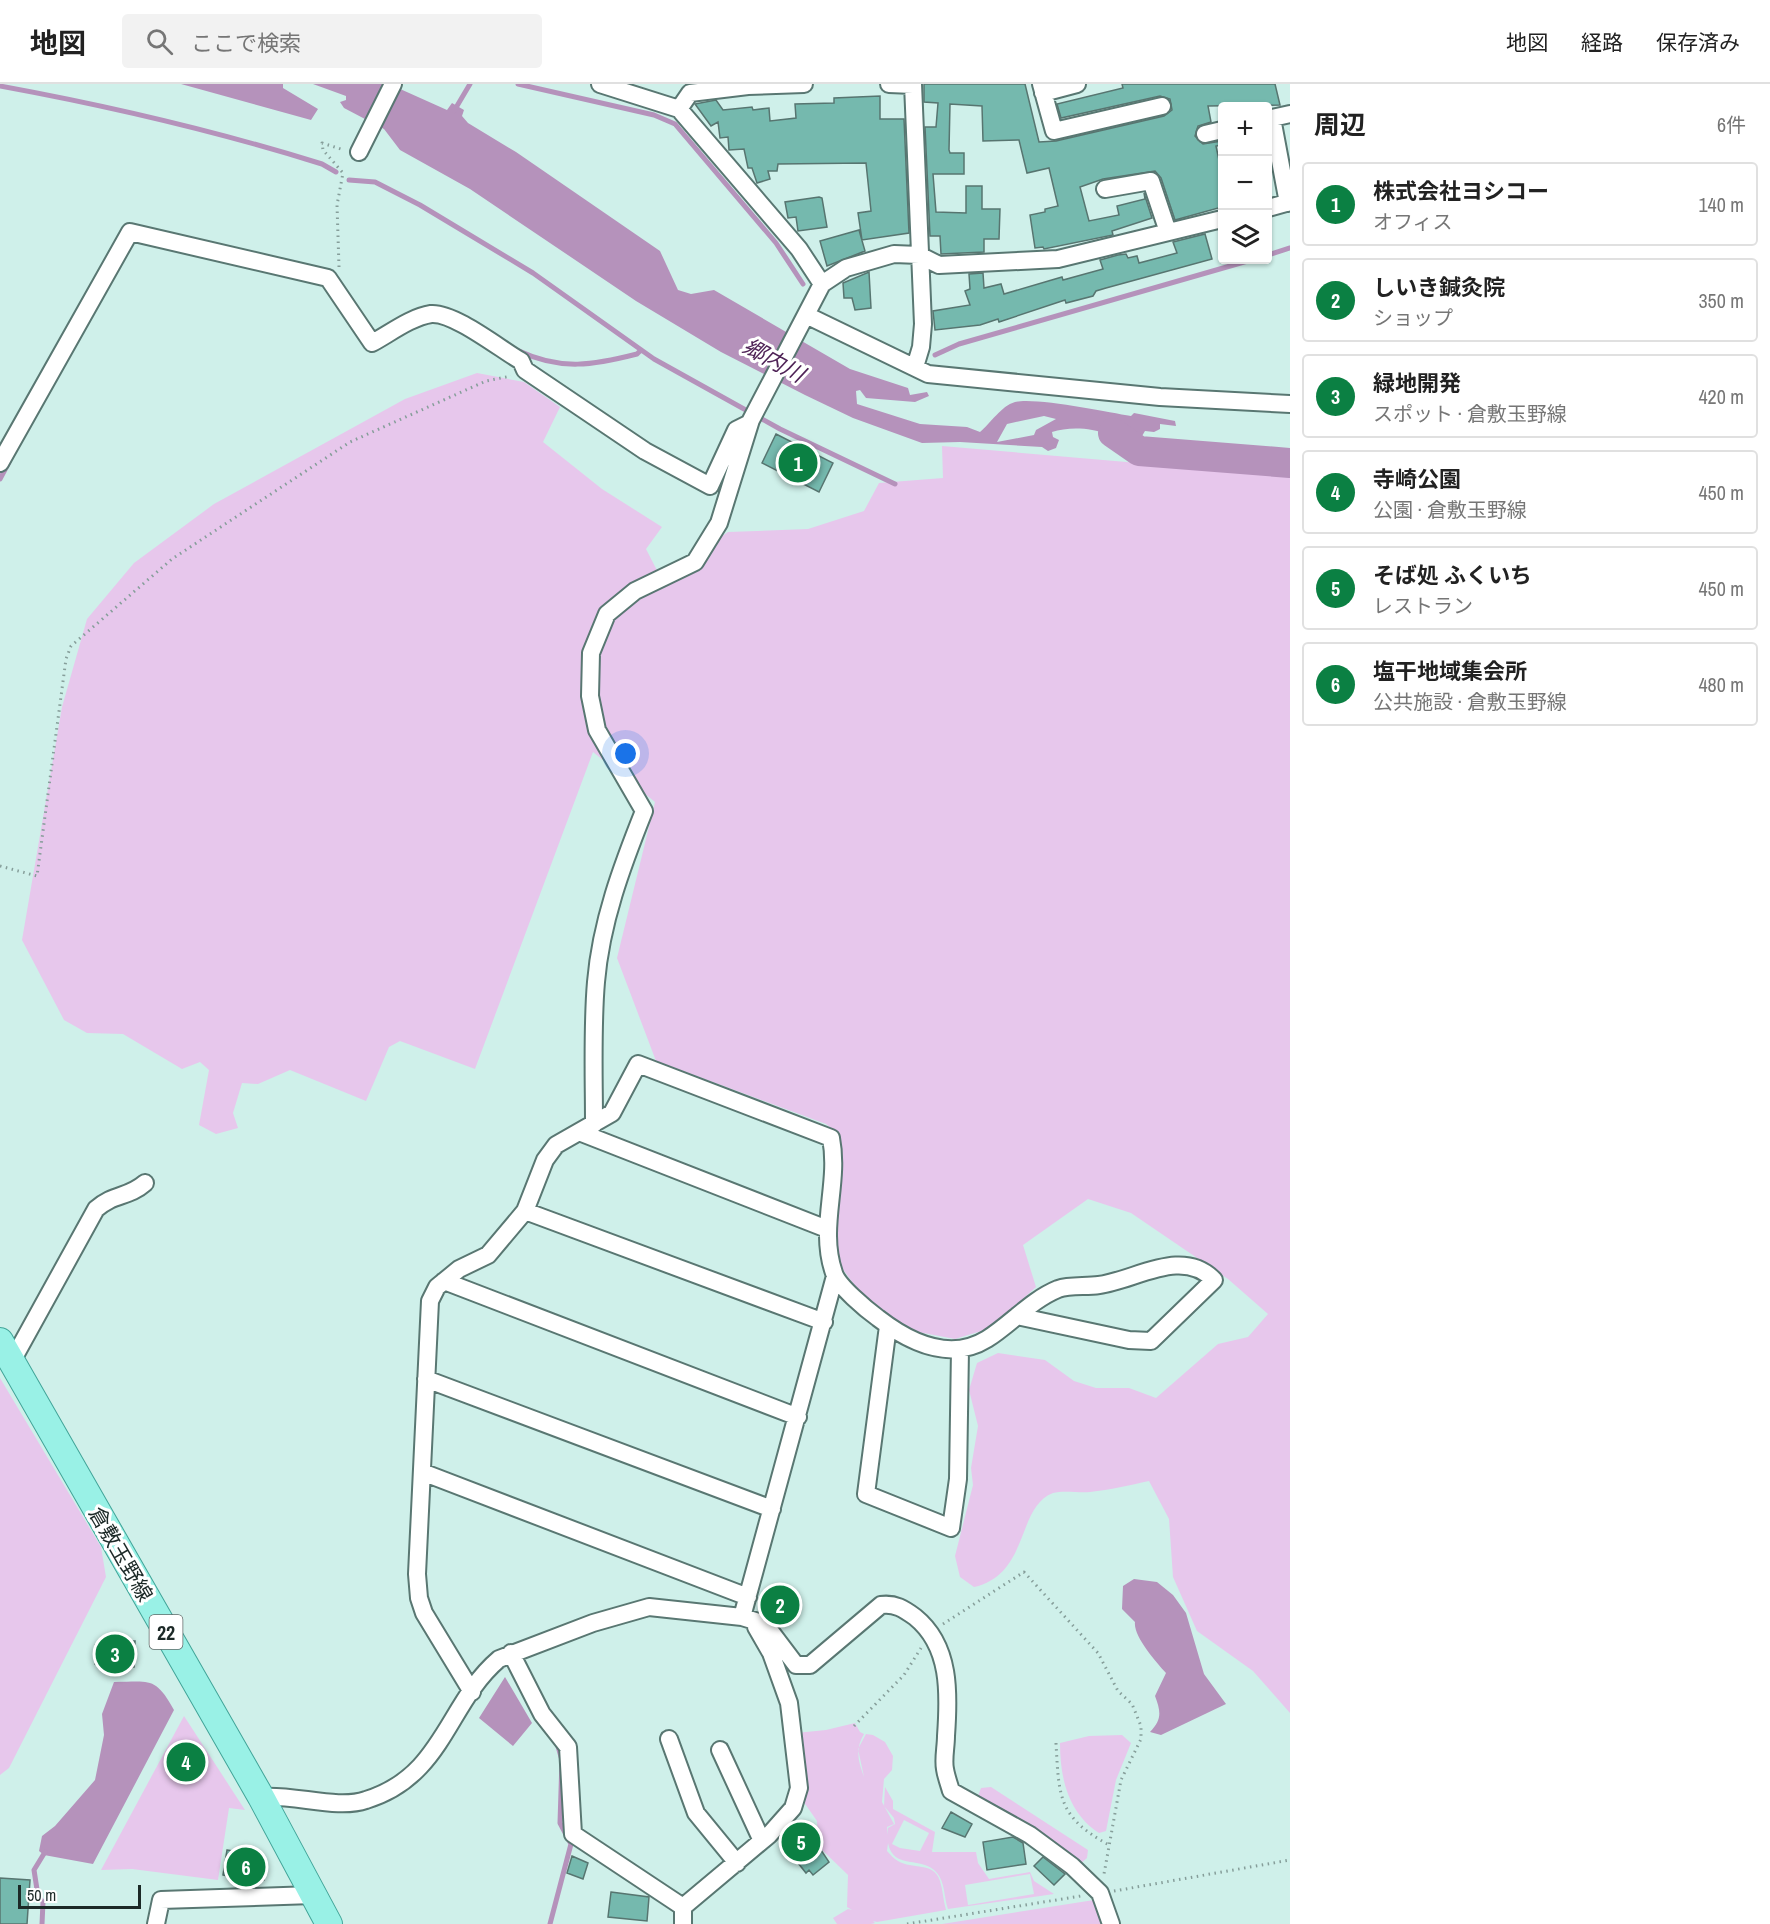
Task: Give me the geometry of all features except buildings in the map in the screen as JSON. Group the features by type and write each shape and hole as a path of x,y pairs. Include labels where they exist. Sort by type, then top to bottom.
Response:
{"main road":[{"name":"倉敷玉野線","path":"6,1352 261,1797 330,1924"}],"street":[{"path":"359,152 393,84"},
{"path":"600,84 679,109 799,249 822,284"},
{"path":"679,109 690,93 748,86 804,84"},
{"path":"889,84 913,84 923,324 921,347 915,368"},
{"path":"1077,84 1042,89 1054,131 1162,106"},
{"path":"1272,118 1290,114"},
{"path":"1272,128 1289,203 1272,207"},
{"path":"1205,134 1218,131"},
{"path":"1105,189 1150,181 1168,232"},
{"path":"587,1128 596,982 604,930 619,873 645,811 597,730 590,696 591,653 607,614 634,591 695,562 719,523 755,412 822,284 846,268 894,254 919,255 939,265 1058,259 1218,220"},
{"path":"0,463 129,232 311,273 333,282 372,343 422,317 440,314 453,319 521,361 525,370 645,451 710,486 736,430 755,412"},
{"path":"804,317 928,374 1160,397 1290,404"},
{"path":"472,1692 424,1613 419,1598 417,1574 430,1301 437,1287 459,1269 488,1255 525,1211 545,1160 556,1145 612,1113 638,1064 831,1138 834,1155 826,1240 835,1276 748,1597 747,1618 771,1653 789,1703 799,1788 793,1808 762,1841 683,1916 573,1834 567,1748 542,1714 511,1653"},
{"path":"587,1128 827,1229"},
{"path":"6,1352 96,1209 108,1199 135,1192 145,1183"},
{"path":"525,1211 824,1322"},
{"path":"835,1276 869,1311 899,1334 931,1348 960,1349 986,1340 1017,1316 1059,1289 1100,1285 1160,1267 1190,1265 1204,1269 1214,1280 1151,1341 1129,1340 1017,1316"},
{"path":"444,1281 798,1417"},
{"path":"888,1326 866,1494 951,1528 958,1479 960,1349"},
{"path":"426,1379 772,1509"},
{"path":"422,1472 748,1597"},
{"path":"261,1797 283,1795 341,1804 366,1800 406,1781 436,1750 488,1668 511,1653 593,1623 650,1607 747,1618 765,1624 796,1665 810,1665 881,1605 904,1608 931,1632 946,1675 948,1695 944,1768 951,1791 1030,1835 1065,1861 1100,1893 1111,1924"},
{"path":"669,1739 696,1813 737,1863"},
{"path":"720,1750 762,1841"},
{"path":"156,1924 160,1900 313,1895"}],"path":[{"path":"333,282 339,272 337,205 343,173 323,150 322,143 358,155 359,152"},
{"path":"0,866 37,876 66,659 71,646 172,559 351,442 486,381 507,378 525,370"},
{"path":"854,1726 904,1675 931,1632 1024,1572 1098,1653 1118,1691 1132,1704 1141,1726 1141,1739 1121,1780 1100,1893"},
{"path":"1056,1743 1059,1789 1064,1807 1080,1826 1109,1845"},
{"path":"907,1924 1290,1860"}],"shaded area":[{"path":"477,373 524,382 560,407 543,442 602,489 662,527 646,549 665,586 703,566 718,539 728,532 808,529 864,511 879,483 943,478 942,446 1290,476 1290,1713 1253,1671 1197,1631 1173,1577 1169,1519 1149,1481 1097,1491 1053,1493 1041,1501 1033,1512 1014,1555 1005,1569 992,1580 974,1587 960,1577 955,1556 973,1485 971,1468 978,1426 969,1390 977,1363 998,1353 1045,1360 1074,1381 1096,1388 1129,1388 1156,1398 1218,1344 1248,1337 1268,1314 1228,1279 1131,1213 1088,1199 1023,1245 1036,1287 991,1328 955,1339 918,1332 893,1318 858,1290 839,1264 832,1237 843,1161 840,1135 826,1124 656,1061 617,958 655,802 593,752 475,1069 400,1041 389,1047 366,1101 290,1070 258,1084 242,1083 233,1113 238,1128 216,1134 199,1125 209,1070 200,1062 182,1069 123,1034 87,1033 64,1020 22,940 62,707 87,619 134,563 214,504 405,399"},
{"path":"0,1378 101,1547 106,1577 9,1768 0,1775"},
{"path":"184,1716 245,1810 229,1808 218,1880 132,1869 101,1870"},
{"path":"855,1723 860,1732 864,1734 859,1747 866,1734 885,1742 893,1756 892,1770 884,1779 882,1802 884,1806 885,1787 893,1801 893,1809 935,1832 932,1852 976,1852 978,1863 989,1879 1030,1872 1034,1881 1054,1894 948,1909 943,1885 937,1873 924,1865 896,1857 891,1852 888,1843 887,1851 897,1860 904,1864 928,1868 937,1875 946,1910 873,1921 875,1923 871,1924 837,1924 833,1918 848,1909 852,1910 847,1907 848,1875 818,1846 817,1821 801,1798 796,1733 826,1730","holes":["885,1807 894,1818 895,1824 888,1828 888,1835 887,1827 894,1824","904,1820 929,1833 920,1851 900,1848 892,1844","1030,1874 1034,1894 968,1905 965,1885"]},
{"path":"1122,1735 1131,1743 1116,1780 1106,1831 1099,1833 1080,1815 1068,1794 1064,1782 1060,1743 1089,1736"},
{"path":"991,1787 1088,1850 1087,1858 1080,1864 983,1802 978,1796 981,1788"},
{"path":"1094,1900 1104,1924 942,1924"}],"water":[{"path":"181,84 283,84 283,88 318,109 311,120"},
{"path":"313,84 389,84 447,110 452,103 464,110 462,116 468,123 516,152 660,251 678,290 691,294 714,290 850,369 908,388 910,395 927,392 929,396 915,402 866,398 860,390 856,391 857,404 920,424 967,427 980,432 1005,407 1015,402 1025,401 1054,403 1131,416 1134,413 1175,421 1176,426 1160,424 1160,429 1154,432 1145,431 1139,441 1149,453 1130,453 1116,438 1095,430 1084,429 1052,432 1053,437 1059,440 1056,448 1048,451 1042,447 960,442 922,443 853,418 721,352 636,301 470,189 400,150 384,129 344,108 340,102 346,100 346,96","holes":["1044,416 1056,419 1036,430 1034,435 997,442 1007,424"]},
{"path":"1134,1579 1157,1582 1173,1595 1186,1613 1204,1674 1226,1704 1161,1735 1150,1732 1157,1724 1159,1711 1155,1696 1166,1673 1141,1641 1135,1628 1135,1622 1122,1609 1123,1586"},
{"path":"505,1677 532,1723 513,1746 479,1718"},
{"path":"114,1682 150,1683 162,1691 174,1710 93,1864 44,1855 39,1851 42,1836 55,1826 95,1780 104,1735 102,1714"}],"waterway":[{"path":"454,111 470,84"},
{"path":"518,84 654,115 675,124 776,243 803,284"},
{"path":"0,86 202,130 322,164 336,172"},
{"path":"349,180 375,182 420,205 533,273 654,359 780,429 895,484"},
{"path":"1272,254 1290,248"},
{"path":"935,355 959,344 1237,264"},
{"path":"519,351 549,361 578,364 621,358 637,354 641,350"},
{"name":"郷内川","path":"1113,433 1139,451 1290,463"},
{"path":"0,479 9,462"},
{"path":"550,1924 571,1844 560,1823 562,1760 557,1743"},
{"path":"42,1924 43,1902 38,1896 34,1870 45,1852"}],"place":[{"name":"株式会社ヨシコー","path":"798,463"},
{"name":"しいき鍼灸院","path":"780,1605"},
{"name":"緑地開発","path":"115,1654"},
{"name":"寺崎公園","path":"186,1762"},
{"name":"そば処 ふくいち","path":"801,1842"},
{"name":"塩干地域集会所","path":"246,1867"}]}
